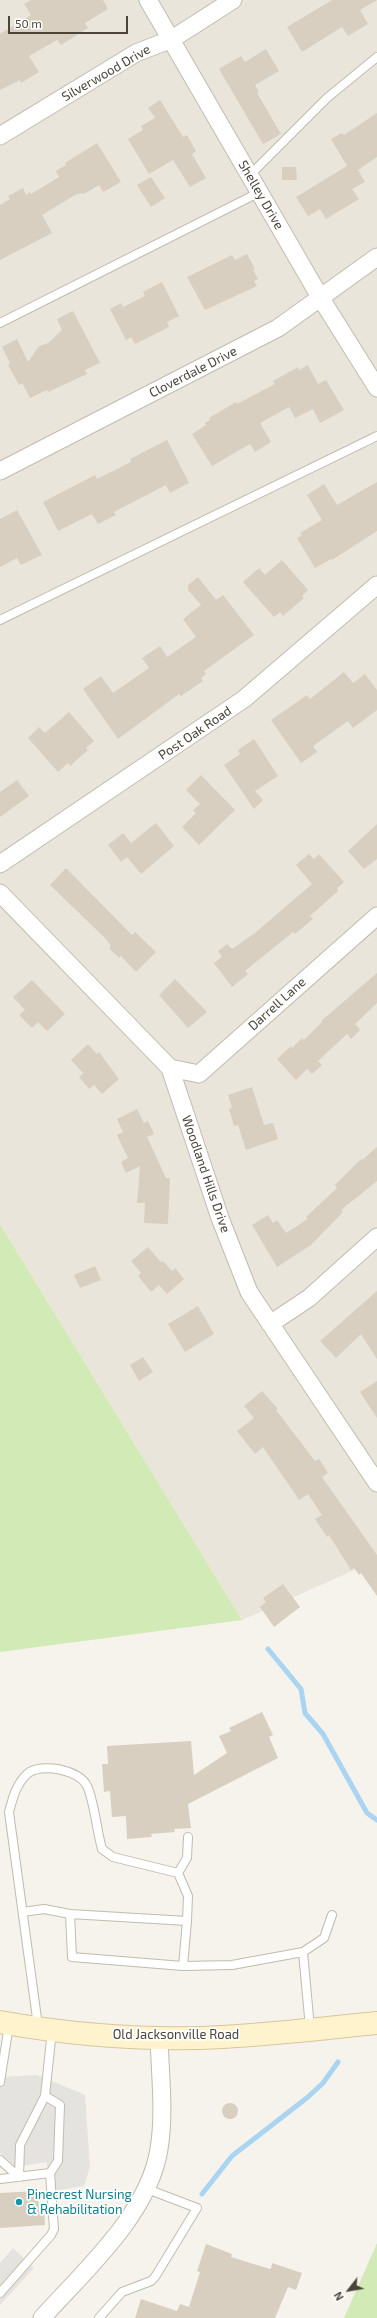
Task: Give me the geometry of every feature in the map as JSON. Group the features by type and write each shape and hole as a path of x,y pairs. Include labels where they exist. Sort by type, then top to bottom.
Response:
{"main road":[{"name":"Old Jacksonville Road","path":"5,2023 45,2029 159,2037 223,2037 377,2023"}],"street":[{"name":"Shelley Drive","path":"148,0 172,39 320,297 377,388"},
{"name":"Silverwood Drive","path":"0,136 136,53 172,39 233,0"},
{"name":"Cloverdale Drive","path":"0,471 278,328 377,257"},
{"name":"Post Oak Road","path":"0,864 244,699 377,585"},
{"name":"Woodland Hills Drive","path":"0,893 170,1068 232,1250 249,1292 377,1483"},
{"name":"Darrell Lane","path":"170,1068 199,1074 377,916"},
{"path":"270,1324 309,1298 377,1237"},
{"path":"42,2318 118,2234 146,2190 156,2163 160,2136 159,2037"}],"lane":[{"path":"250,175 327,98 377,57"},
{"path":"0,323 260,192"},
{"path":"0,620 377,436"},
{"path":"19,2177 20,2145 45,2096 45,2029 23,1912 9,1812 16,1788 28,1773 49,1768 70,1771 87,1785 102,1849 113,1857 178,1873"},
{"path":"178,1873 187,1858 188,1837"},
{"path":"178,1873 188,1896 183,1966"},
{"path":"23,1912 44,1909 70,1914 187,1920"},
{"path":"70,1914 72,1957 183,1966 232,1965 303,1952 324,1938 332,1916"},
{"path":"303,1952 310,2029"},
{"path":"0,2081 5,2023"},
{"path":"0,2293 51,2235 54,2229 50,2173 58,2161 60,2105 45,2096"},
{"path":"0,2160 19,2177"},
{"path":"0,2179 50,2173"},
{"path":"100,2318 122,2292 151,2281 155,2277 197,2208 146,2190"}],"shaded area":[{"path":"0,0 377,0 377,1560 242,1620 0,1224"},
{"path":"37,2075 85,2095 90,2167 84,2186 48,2192 47,2162 16,2167 0,2153 0,2077"},
{"path":"13,2248 34,2268 0,2305 0,2263"}],"green space":[{"path":"0,1224 242,1620 0,1652"},
{"path":"377,2243 377,2318 344,2318"}],"building":[{"path":"31,0 103,0 108,9 85,23 88,28 61,45 57,40 29,56 39,72 21,83 20,80 0,90 0,34 31,15 24,4"},
{"path":"332,0 377,0 360,10 368,24 348,36 342,27 302,52 287,27"},
{"path":"266,49 279,71 255,85 259,92 257,93 281,134 263,144 219,69 241,56 245,62"},
{"path":"160,100 183,137 187,135 196,151 192,154 206,178 190,187 173,160 149,174 128,139 143,130 141,126 155,118 148,108"},
{"path":"377,113 377,157 358,170 365,182 352,189 359,199 326,219 320,209 308,216 296,197 347,166 331,139 342,133 344,135"},
{"path":"97,143 121,182 103,192 99,185 84,194 82,193 75,195 42,215 52,233 0,260 0,205 10,199 8,196 23,188 26,195 30,192 31,194 59,177 56,171 66,165 65,163"},
{"path":"282,167 296,167 297,180 282,180"},
{"path":"151,177 165,198 151,207 137,185"},
{"path":"247,254 255,269 253,270 258,279 254,281 257,286 205,310 187,277 232,255 235,260"},
{"path":"162,282 179,316 167,322 169,327 135,344 131,337 126,340 110,309 121,303 123,307 145,296 143,292"},
{"path":"73,311 100,363 85,370 87,374 48,392 47,390 30,398 22,383 19,385 8,365 10,363 2,347 17,339 28,362 39,346 48,343 62,330 57,319"},
{"path":"308,365 318,384 326,380 344,410 320,423 313,409 295,418 289,407 260,423 271,442 255,452 250,444 212,466 192,434 206,425 205,423 210,420 209,418 236,402 237,404 275,384 273,381 298,367 299,370"},
{"path":"167,440 189,483 170,493 166,485 114,512 116,515 98,524 92,514 58,531 43,502 95,475 97,479 131,462 130,459"},
{"path":"377,482 377,531 332,560 331,559 315,568 297,538 302,535 300,533 322,520 307,495 324,484 337,505"},
{"path":"17,510 42,555 21,565 17,558 0,567 0,519"},
{"path":"282,560 308,590 302,596 304,598 283,616 280,612 274,617 243,582 259,568 265,575"},
{"path":"198,577 216,600 223,595 254,635 204,671 206,674 201,678 203,681 181,696 179,694 118,739 83,689 101,676 113,693 149,668 142,658 160,646 167,657 196,637 183,619 201,605 188,590 188,585"},
{"path":"344,672 353,683 365,674 377,690 377,710 353,728 348,721 313,746 317,752 301,763 271,720 307,695 310,699"},
{"path":"69,712 94,741 86,748 88,750 70,766 68,763 58,772 28,738 39,727 45,733"},
{"path":"254,739 278,776 255,791 263,800 254,809 224,765 240,754 238,750"},
{"path":"201,775 235,810 199,845 182,827 196,813 193,810 200,804 186,790"},
{"path":"17,780 29,796 0,817 0,792"},
{"path":"156,823 174,846 141,874 127,857 121,862 108,845 123,833 131,843"},
{"path":"377,824 377,859 364,869 348,851"},
{"path":"309,854 314,859 319,854 344,882 337,888 338,891 310,916 313,919 295,934 293,932 245,971 248,974 232,987 214,963 222,957 218,951 227,944 232,949 255,933 312,884 296,865"},
{"path":"66,868 132,935 135,932 156,952 136,972 121,956 119,958 109,948 111,946 105,938 50,885"},
{"path":"377,973 377,1003 355,1024 360,1030 351,1039 347,1034 318,1061 322,1065 312,1074 307,1069 296,1080 277,1059 291,1046 292,1048 302,1038 304,1040 322,1022 321,1021"},
{"path":"175,979 207,1012 188,1028 159,995"},
{"path":"32,980 65,1014 47,1031 38,1022 32,1028 19,1015 25,1010 13,997"},
{"path":"88,1044 97,1054 99,1052 119,1079 102,1094 94,1085 89,1089 79,1077 83,1073 71,1060"},
{"path":"252,1087 264,1125 273,1123 278,1139 246,1150 238,1125 234,1126 229,1109 232,1108 228,1095"},
{"path":"137,1109 144,1123 148,1121 154,1134 147,1137 166,1178 170,1178 168,1224 144,1223 145,1203 137,1203 140,1166 126,1173 121,1162 128,1158 117,1135 123,1132 117,1119"},
{"path":"377,1147 377,1181 341,1210 343,1212 311,1245 277,1267 252,1225 268,1215 273,1223 277,1220 286,1233 308,1219 306,1217 337,1188 335,1185 361,1159 362,1160"},
{"path":"148,1247 161,1262 163,1261 172,1271 175,1268 184,1279 167,1294 159,1285 151,1292 138,1276 141,1273 131,1261"},
{"path":"95,1266 101,1280 80,1288 74,1275"},
{"path":"377,1291 377,1359 361,1334 336,1358 320,1341"},
{"path":"198,1306 214,1334 185,1352 168,1324"},
{"path":"143,1357 153,1372 139,1381 130,1365"},
{"path":"377,1381 377,1418 360,1392"},
{"path":"262,1391 278,1409 276,1410 315,1461 319,1459 328,1473 322,1477 377,1555 377,1596 361,1573 359,1575 354,1568 351,1570 329,1535 327,1537 315,1519 322,1515 308,1494 299,1500 263,1447 255,1454 237,1431 254,1418 244,1406"},
{"path":"283,1584 300,1607 274,1627 260,1607 266,1602 263,1598"},
{"path":"262,1712 273,1735 269,1737 278,1758 188,1804 191,1828 174,1829 175,1832 151,1834 152,1837 127,1839 126,1816 112,1817 110,1791 104,1792 102,1764 108,1764 107,1746 191,1741 194,1775 227,1753 219,1736 231,1731 229,1728"},
{"path":"230,2103 237,2108 238,2111 233,2118 230,2119 223,2114 222,2111 227,2104"},
{"name":"Pinecrest Nursing & Rehabilitation","path":"38,2191 39,2211 44,2210 45,2225 0,2228 0,2193"},
{"path":"206,2244 232,2254 231,2257 260,2266 271,2269 272,2263 302,2273 296,2290 288,2287 275,2318 135,2318 141,2299 177,2311 180,2304 189,2307 200,2272 197,2271"}],"waterway":[{"path":"268,1649 301,1689 305,1713 323,1734 367,1813 377,1820"},
{"path":"202,2194 232,2156 308,2097 323,2083 338,2062"}],"place":[{"name":"Pinecrest Nursing & Rehabilitation","path":"19,2202"}]}
